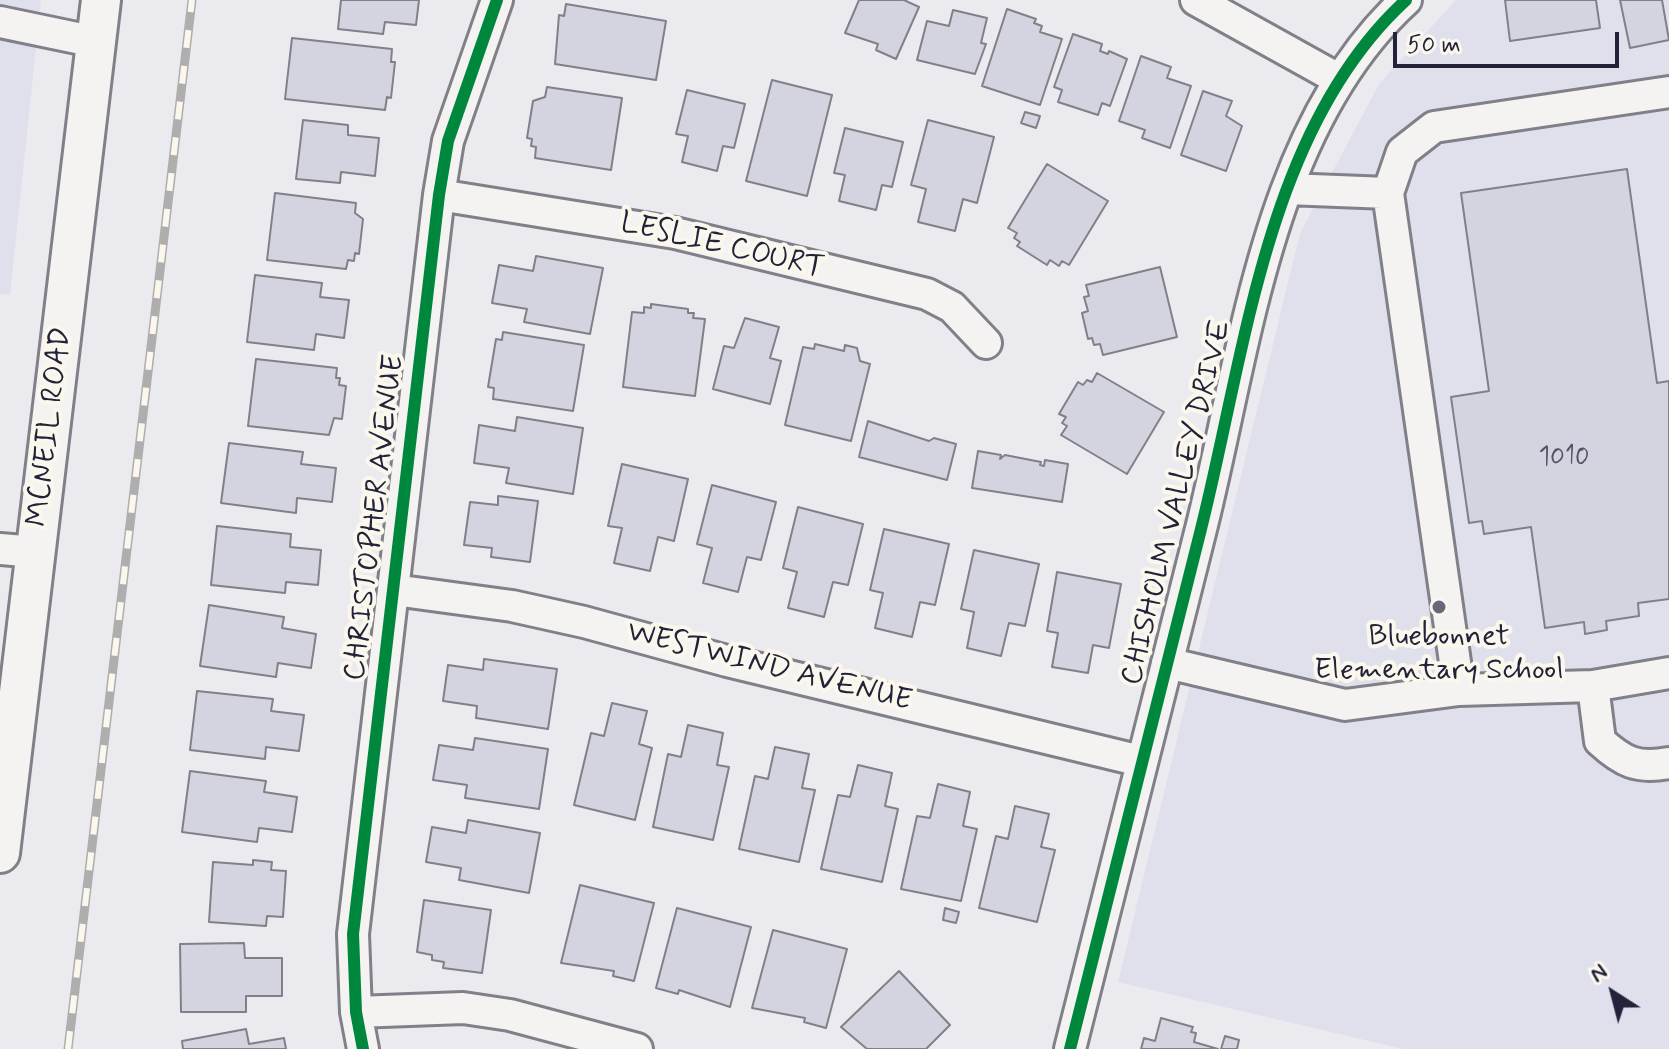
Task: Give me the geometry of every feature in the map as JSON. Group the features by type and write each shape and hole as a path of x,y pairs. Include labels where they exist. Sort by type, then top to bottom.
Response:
{"main road":[{"name":"MCNEIL ROAD","path":"0,853 18,550 101,0"}],"street":[{"name":"CHRISTOPHER AVENUE","path":"363,1049 356,1012 353,934 439,195 448,141 497,0"},
{"path":"1196,0 1340,80"},
{"name":"CHISHOLM VALLEY DRIVE","path":"1070,1049 1269,243 1287,189 1340,80 1367,43 1406,0"},
{"path":"0,22 96,42"},
{"path":"1459,690 1388,193 1402,152 1434,127 1669,92"},
{"path":"1287,189 1388,193"},
{"name":"LESLIE COURT","path":"439,195 675,233 927,294 952,307 986,343"},
{"name":"WESTWIND AVENUE","path":"394,590 512,606 584,622 727,661 1141,761"},
{"path":"1167,663 1345,705 1459,690 1593,686 1669,673"},
{"path":"1593,686 1600,741 1622,761 1645,768 1669,763"},
{"path":"356,1012 416,1007 463,1008 510,1015 637,1049"}],"shaded area":[{"path":"0,0 41,0 10,295 0,294"},
{"name":"Bluebonnet Elementary School","path":"1456,0 1669,0 1669,1049 1403,1049 1118,982 1300,233 1379,84"}],"building":[{"path":"341,0 419,0 416,25 385,22 383,34 338,29"},
{"path":"859,0 904,0 919,7 896,59 876,50 878,44 845,33"},
{"path":"1505,0 1596,0 1600,28 1510,41"},
{"path":"1620,0 1662,0 1669,40 1630,48"},
{"path":"566,4 666,21 656,80 555,64 559,15 564,16"},
{"path":"1007,9 1036,19 1034,23 1042,26 1040,32 1062,39 1040,105 982,86"},
{"path":"953,10 987,18 981,43 986,44 975,74 917,60 927,21 949,26"},
{"path":"1073,34 1102,44 1100,51 1108,54 1109,51 1127,59 1110,106 1102,103 1098,115 1058,102 1062,90 1054,87"},
{"path":"292,38 392,49 391,62 395,62 391,98 387,97 385,110 285,99"},
{"path":"1141,56 1171,67 1167,78 1191,86 1170,148 1142,138 1145,130 1119,121"},
{"path":"772,80 832,95 807,196 746,181"},
{"path":"547,87 622,98 611,170 535,158 536,147 531,146 532,139 527,138 533,101 545,97"},
{"path":"687,90 745,104 734,148 723,146 717,171 682,162 688,136 676,134"},
{"path":"1203,91 1232,101 1226,116 1242,126 1226,171 1181,155"},
{"path":"1025,112 1040,116 1036,128 1021,123"},
{"path":"303,120 348,125 348,135 379,138 375,176 341,172 340,183 296,179"},
{"path":"928,120 994,137 977,203 963,199 955,231 918,222 926,189 911,185"},
{"path":"845,128 903,142 892,187 882,185 876,210 839,201 845,175 834,173"},
{"path":"1047,164 1108,201 1069,265 1062,261 1059,266 1050,260 1047,265 1017,246 1020,242 1014,238 1017,233 1008,228"},
{"name":"Bluebonnet Elementary School","path":"1627,169 1657,383 1669,381 1669,599 1638,603 1639,616 1606,621 1607,630 1585,634 1584,622 1545,628 1531,527 1484,534 1482,521 1469,523 1451,397 1489,391 1461,193"},
{"path":"275,193 356,203 355,213 363,219 359,254 355,253 354,261 348,260 346,269 267,260"},
{"path":"536,256 603,268 590,334 524,322 527,309 492,303 499,265 533,271"},
{"path":"1160,267 1177,337 1103,355 1100,344 1094,345 1092,338 1088,339 1082,313 1088,311 1084,297 1089,296 1086,285"},
{"path":"255,275 322,283 320,297 349,300 344,338 316,334 314,350 247,342"},
{"path":"651,304 688,309 688,313 694,313 693,318 705,319 695,396 623,387 632,312 644,313 644,307 651,308"},
{"path":"745,318 779,327 770,358 781,361 770,404 713,389 724,346 734,348"},
{"path":"503,332 584,345 573,411 493,399 494,388 488,387 496,339 502,340"},
{"path":"815,344 844,351 845,345 857,348 860,361 870,364 851,441 785,425 803,347 814,349"},
{"path":"256,359 337,368 339,385 346,386 342,419 334,418 329,435 248,426"},
{"path":"1097,373 1164,412 1127,474 1061,435 1067,426 1062,423 1066,417 1059,414 1078,382 1083,385 1087,380 1092,382"},
{"path":"517,417 583,428 573,494 506,483 509,468 474,463 479,425 515,431"},
{"path":"868,421 929,441 934,438 956,444 947,480 859,457"},
{"path":"229,443 303,452 301,464 336,468 332,502 297,498 296,513 221,503"},
{"path":"978,451 1001,455 1000,459 1005,455 1041,462 1040,465 1044,466 1045,460 1068,464 1062,502 972,488"},
{"path":"622,464 688,479 674,541 658,537 650,571 614,563 622,528 608,526"},
{"path":"712,485 776,502 761,560 747,557 738,592 703,583 712,548 697,544"},
{"path":"498,496 538,501 530,562 491,557 492,548 464,545 470,502 498,505"},
{"path":"798,507 863,524 848,585 833,582 824,617 788,608 797,572 783,568"},
{"path":"217,526 291,534 290,547 321,550 318,585 286,582 285,593 211,585"},
{"path":"884,529 949,544 935,605 920,602 912,637 875,628 883,593 870,590"},
{"path":"974,550 1039,564 1025,626 1009,623 1001,656 967,648 974,612 961,609"},
{"path":"1057,572 1121,584 1109,648 1093,645 1088,673 1052,667 1058,633 1047,631"},
{"path":"209,605 284,617 282,628 316,634 311,668 278,663 276,677 200,666"},
{"path":"484,659 557,669 548,729 476,718 477,706 443,701 448,665 483,670"},
{"path":"197,691 273,699 271,711 304,715 299,751 266,747 265,759 190,750"},
{"path":"612,703 647,711 639,744 652,748 635,820 574,805 591,733 604,736"},
{"path":"688,725 723,733 717,765 729,767 713,840 653,827 668,754 681,757"},
{"path":"475,738 548,749 539,809 465,798 467,785 433,780 439,745 473,750"},
{"path":"775,747 809,754 802,788 815,790 799,862 739,849 755,776 768,779"},
{"path":"858,765 892,773 885,806 898,809 882,882 821,869 838,795 850,797"},
{"path":"190,771 266,781 264,792 297,797 292,832 259,828 257,842 182,832"},
{"path":"938,784 970,792 963,826 977,829 961,901 901,889 917,816 930,818"},
{"path":"1015,806 1049,814 1041,847 1055,850 1037,922 979,908 996,836 1008,839"},
{"path":"468,820 540,833 529,893 459,880 461,868 426,862 432,827 466,833"},
{"path":"253,860 272,862 271,870 286,871 283,917 267,916 266,926 209,922 213,862 253,865"},
{"path":"580,885 654,903 634,981 613,976 614,971 561,963"},
{"path":"424,900 491,910 482,973 443,968 444,962 417,952"},
{"path":"677,908 751,927 730,1007 679,990 678,994 656,988"},
{"path":"945,908 959,912 956,923 943,920"},
{"path":"773,930 847,949 826,1028 804,1022 805,1018 752,1008"},
{"path":"244,943 245,958 282,958 282,996 246,996 246,1012 181,1012 180,944"},
{"path":"899,971 950,1025 926,1049 867,1049 841,1027"},
{"path":"1161,1018 1193,1027 1191,1032 1196,1033 1194,1042 1218,1049 1141,1049 1144,1038 1155,1041"},
{"path":"246,1029 249,1044 284,1038 286,1049 183,1049 182,1041"},
{"path":"1225,1036 1239,1040 1237,1049 1221,1049"}],"railway":[{"path":"68,1049 192,0"}],"cycle path":[{"path":"363,1049 356,1012 353,934 439,195 448,141 497,0"},
{"path":"1070,1049 1200,533 1267,249 1291,179 1321,113 1359,53 1406,0"}],"place":[{"name":"Bluebonnet Elementary School","path":"1439,607"}]}
